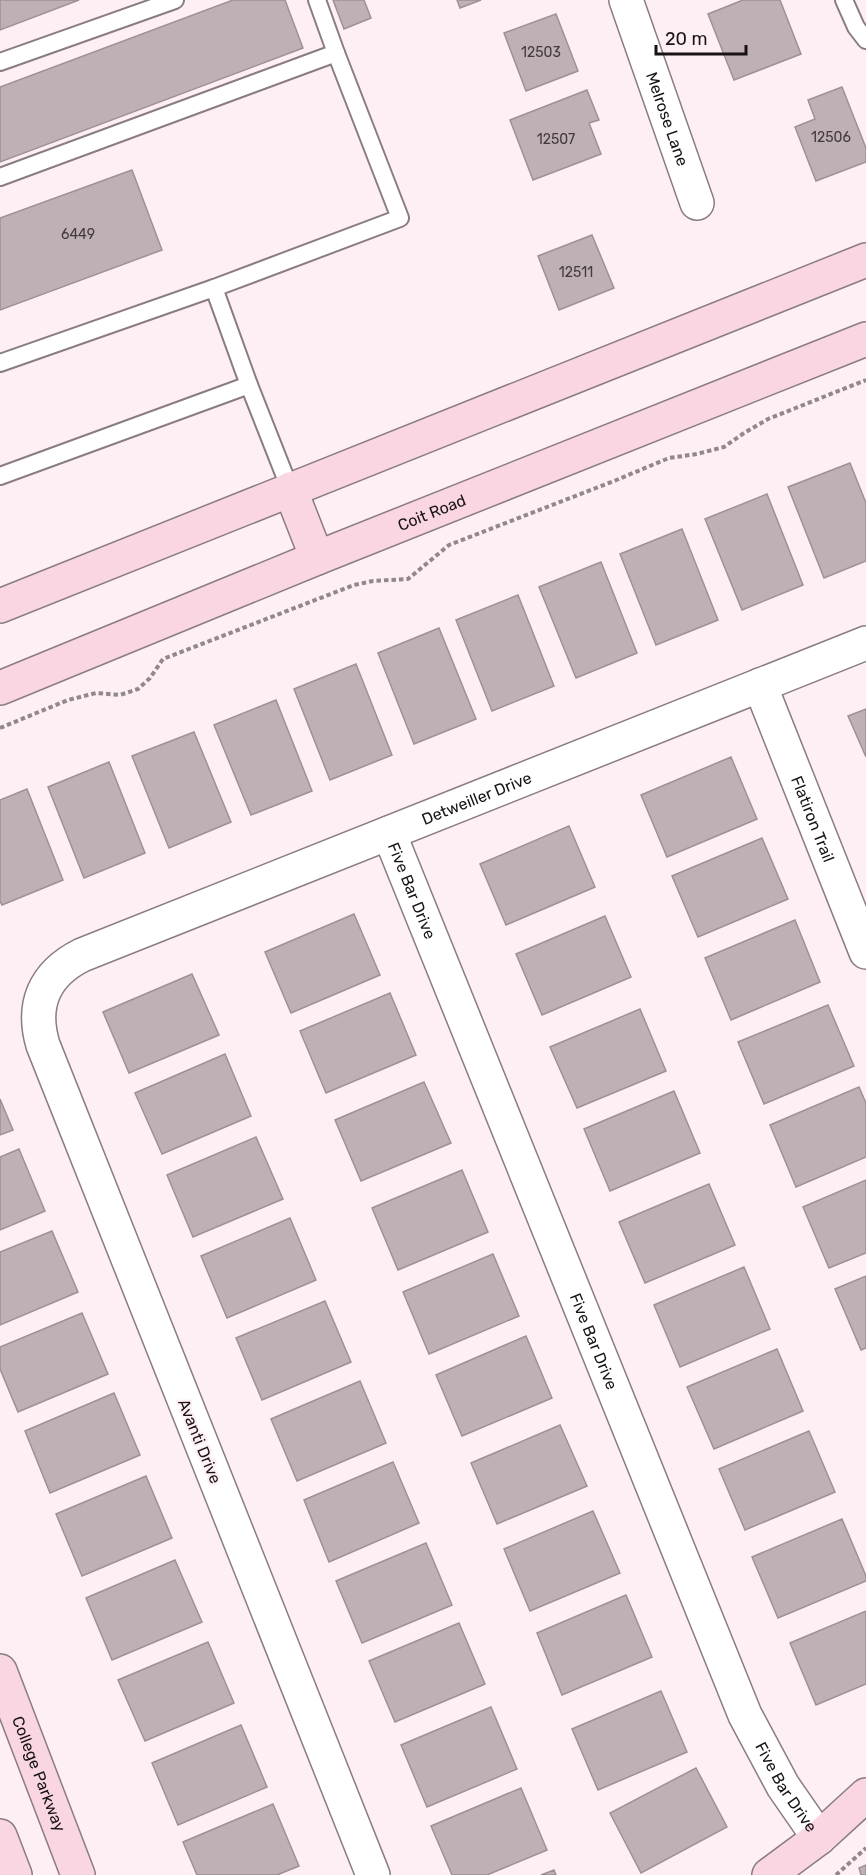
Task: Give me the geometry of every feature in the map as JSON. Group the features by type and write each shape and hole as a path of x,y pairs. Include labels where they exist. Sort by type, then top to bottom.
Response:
{"main road":[{"path":"0,606 866,260"},
{"name":"Coit Road","path":"0,688 316,558 866,339"},
{"path":"290,489 316,558"},
{"name":"College Parkway","path":"0,1671 78,1875"},
{"path":"769,1875 819,1838 866,1795"},
{"path":"0,1836 15,1875"}],"street":[{"name":"Melrose Lane","path":"626,0 697,203"},
{"name":"Detweiller Drive","path":"40,1004 51,979 60,969 82,955 866,643"},
{"name":"Flatiron Trail","path":"760,685 866,952"},
{"name":"Five Bar Drive","path":"389,832 744,1715 783,1786 819,1838"},
{"name":"Avanti Drive","path":"40,1004 38,1025 43,1045 373,1875"}],"lane":[{"path":"0,62 175,0"},
{"path":"0,363 214,288 400,218 317,0"},
{"path":"844,0 856,27 866,40"},
{"path":"0,177 336,53"},
{"path":"214,288 290,489"},
{"path":"0,476 249,385"}],"path":[{"path":"0,728 68,699 96,693 120,695 138,688 150,678 163,659 354,585 408,579 449,545 669,458 724,447 768,420 866,380"},
{"path":"836,1875 866,1848"}],"building":[{"path":"0,0 79,0 0,30"},
{"path":"233,0 285,0 303,48 0,162 0,87"},
{"path":"333,0 364,0 371,18 344,29"},
{"path":"457,0 481,0 460,8"},
{"path":"743,0 780,0 801,54 734,80 708,14"},
{"path":"556,14 578,71 526,91 504,33"},
{"path":"842,87 866,148 866,162 816,181 795,127 815,119 808,100"},
{"path":"587,90 599,120 589,123 601,154 533,180 510,120"},
{"path":"132,170 162,250 0,310 0,218"},
{"path":"592,235 614,288 559,310 538,256"},
{"path":"850,463 866,503 866,561 824,578 788,487"},
{"path":"767,494 803,585 742,610 705,519"},
{"path":"682,529 718,620 656,645 620,554"},
{"path":"601,562 637,653 576,678 539,587"},
{"path":"518,595 554,686 492,711 456,620"},
{"path":"439,628 476,719 414,744 378,653"},
{"path":"356,664 392,755 330,780 294,689"},
{"path":"276,700 312,791 251,815 214,725"},
{"path":"866,709 866,757 848,716"},
{"path":"194,732 231,822 169,848 132,756"},
{"path":"731,757 757,819 667,857 641,795"},
{"path":"109,762 145,853 84,878 48,787"},
{"path":"27,789 63,880 2,905 0,901 0,800"},
{"path":"569,826 595,887 506,925 480,864"},
{"path":"762,838 788,899 698,937 672,876"},
{"path":"354,914 380,975 291,1013 265,952"},
{"path":"605,916 631,977 542,1015 516,954"},
{"path":"795,920 820,982 731,1020 705,958"},
{"path":"192,974 219,1035 129,1073 103,1012"},
{"path":"390,993 416,1055 326,1093 300,1031"},
{"path":"828,1005 854,1066 764,1104 738,1042"},
{"path":"640,1009 666,1071 577,1108 550,1047"},
{"path":"225,1054 251,1116 162,1154 135,1093"},
{"path":"424,1082 451,1143 361,1181 335,1120"},
{"path":"859,1087 866,1103 866,1157 796,1187 770,1125"},
{"path":"674,1091 700,1153 610,1191 584,1129"},
{"path":"0,1099 13,1130 0,1135"},
{"path":"256,1137 283,1199 193,1237 167,1175"},
{"path":"19,1149 45,1211 0,1230 0,1157"},
{"path":"462,1170 488,1232 398,1270 372,1208"},
{"path":"866,1180 866,1253 829,1268 803,1207"},
{"path":"709,1184 735,1245 645,1283 619,1222"},
{"path":"290,1218 316,1280 227,1318 201,1256"},
{"path":"52,1231 78,1292 0,1325 0,1252"},
{"path":"493,1254 519,1316 429,1354 403,1292"},
{"path":"744,1267 770,1329 680,1367 654,1305"},
{"path":"866,1276 866,1348 861,1350 835,1289"},
{"path":"325,1301 351,1362 262,1400 236,1338"},
{"path":"82,1313 108,1374 18,1412 0,1369 0,1347"},
{"path":"526,1336 552,1398 462,1436 436,1375"},
{"path":"777,1349 803,1411 714,1449 687,1387"},
{"path":"360,1381 386,1443 297,1481 271,1419"},
{"path":"114,1393 140,1455 50,1493 25,1431"},
{"path":"560,1425 587,1486 497,1524 471,1463"},
{"path":"809,1431 835,1492 745,1530 719,1469"},
{"path":"393,1462 419,1523 329,1562 304,1500"},
{"path":"146,1476 172,1538 82,1576 56,1514"},
{"path":"593,1511 620,1573 530,1611 504,1549"},
{"path":"842,1519 866,1576 866,1581 778,1618 752,1557"},
{"path":"426,1543 452,1605 362,1643 336,1581"},
{"path":"175,1560 202,1622 112,1660 86,1598"},
{"path":"626,1595 652,1657 562,1695 537,1633"},
{"path":"866,1611 866,1684 816,1705 790,1643"},
{"path":"459,1623 485,1684 395,1722 369,1661"},
{"path":"208,1642 234,1703 145,1741 118,1680"},
{"path":"661,1691 687,1752 598,1790 572,1729"},
{"path":"491,1707 517,1769 427,1807 401,1745"},
{"path":"241,1725 267,1787 178,1825 152,1763"},
{"path":"696,1768 727,1827 641,1873 610,1813"},
{"path":"521,1788 547,1850 487,1875 452,1875 431,1826"},
{"path":"273,1804 299,1866 277,1875 197,1875 183,1842"},
{"path":"866,1865 866,1875 861,1875 859,1868"},
{"path":"554,1870 556,1875 541,1875"}]}
